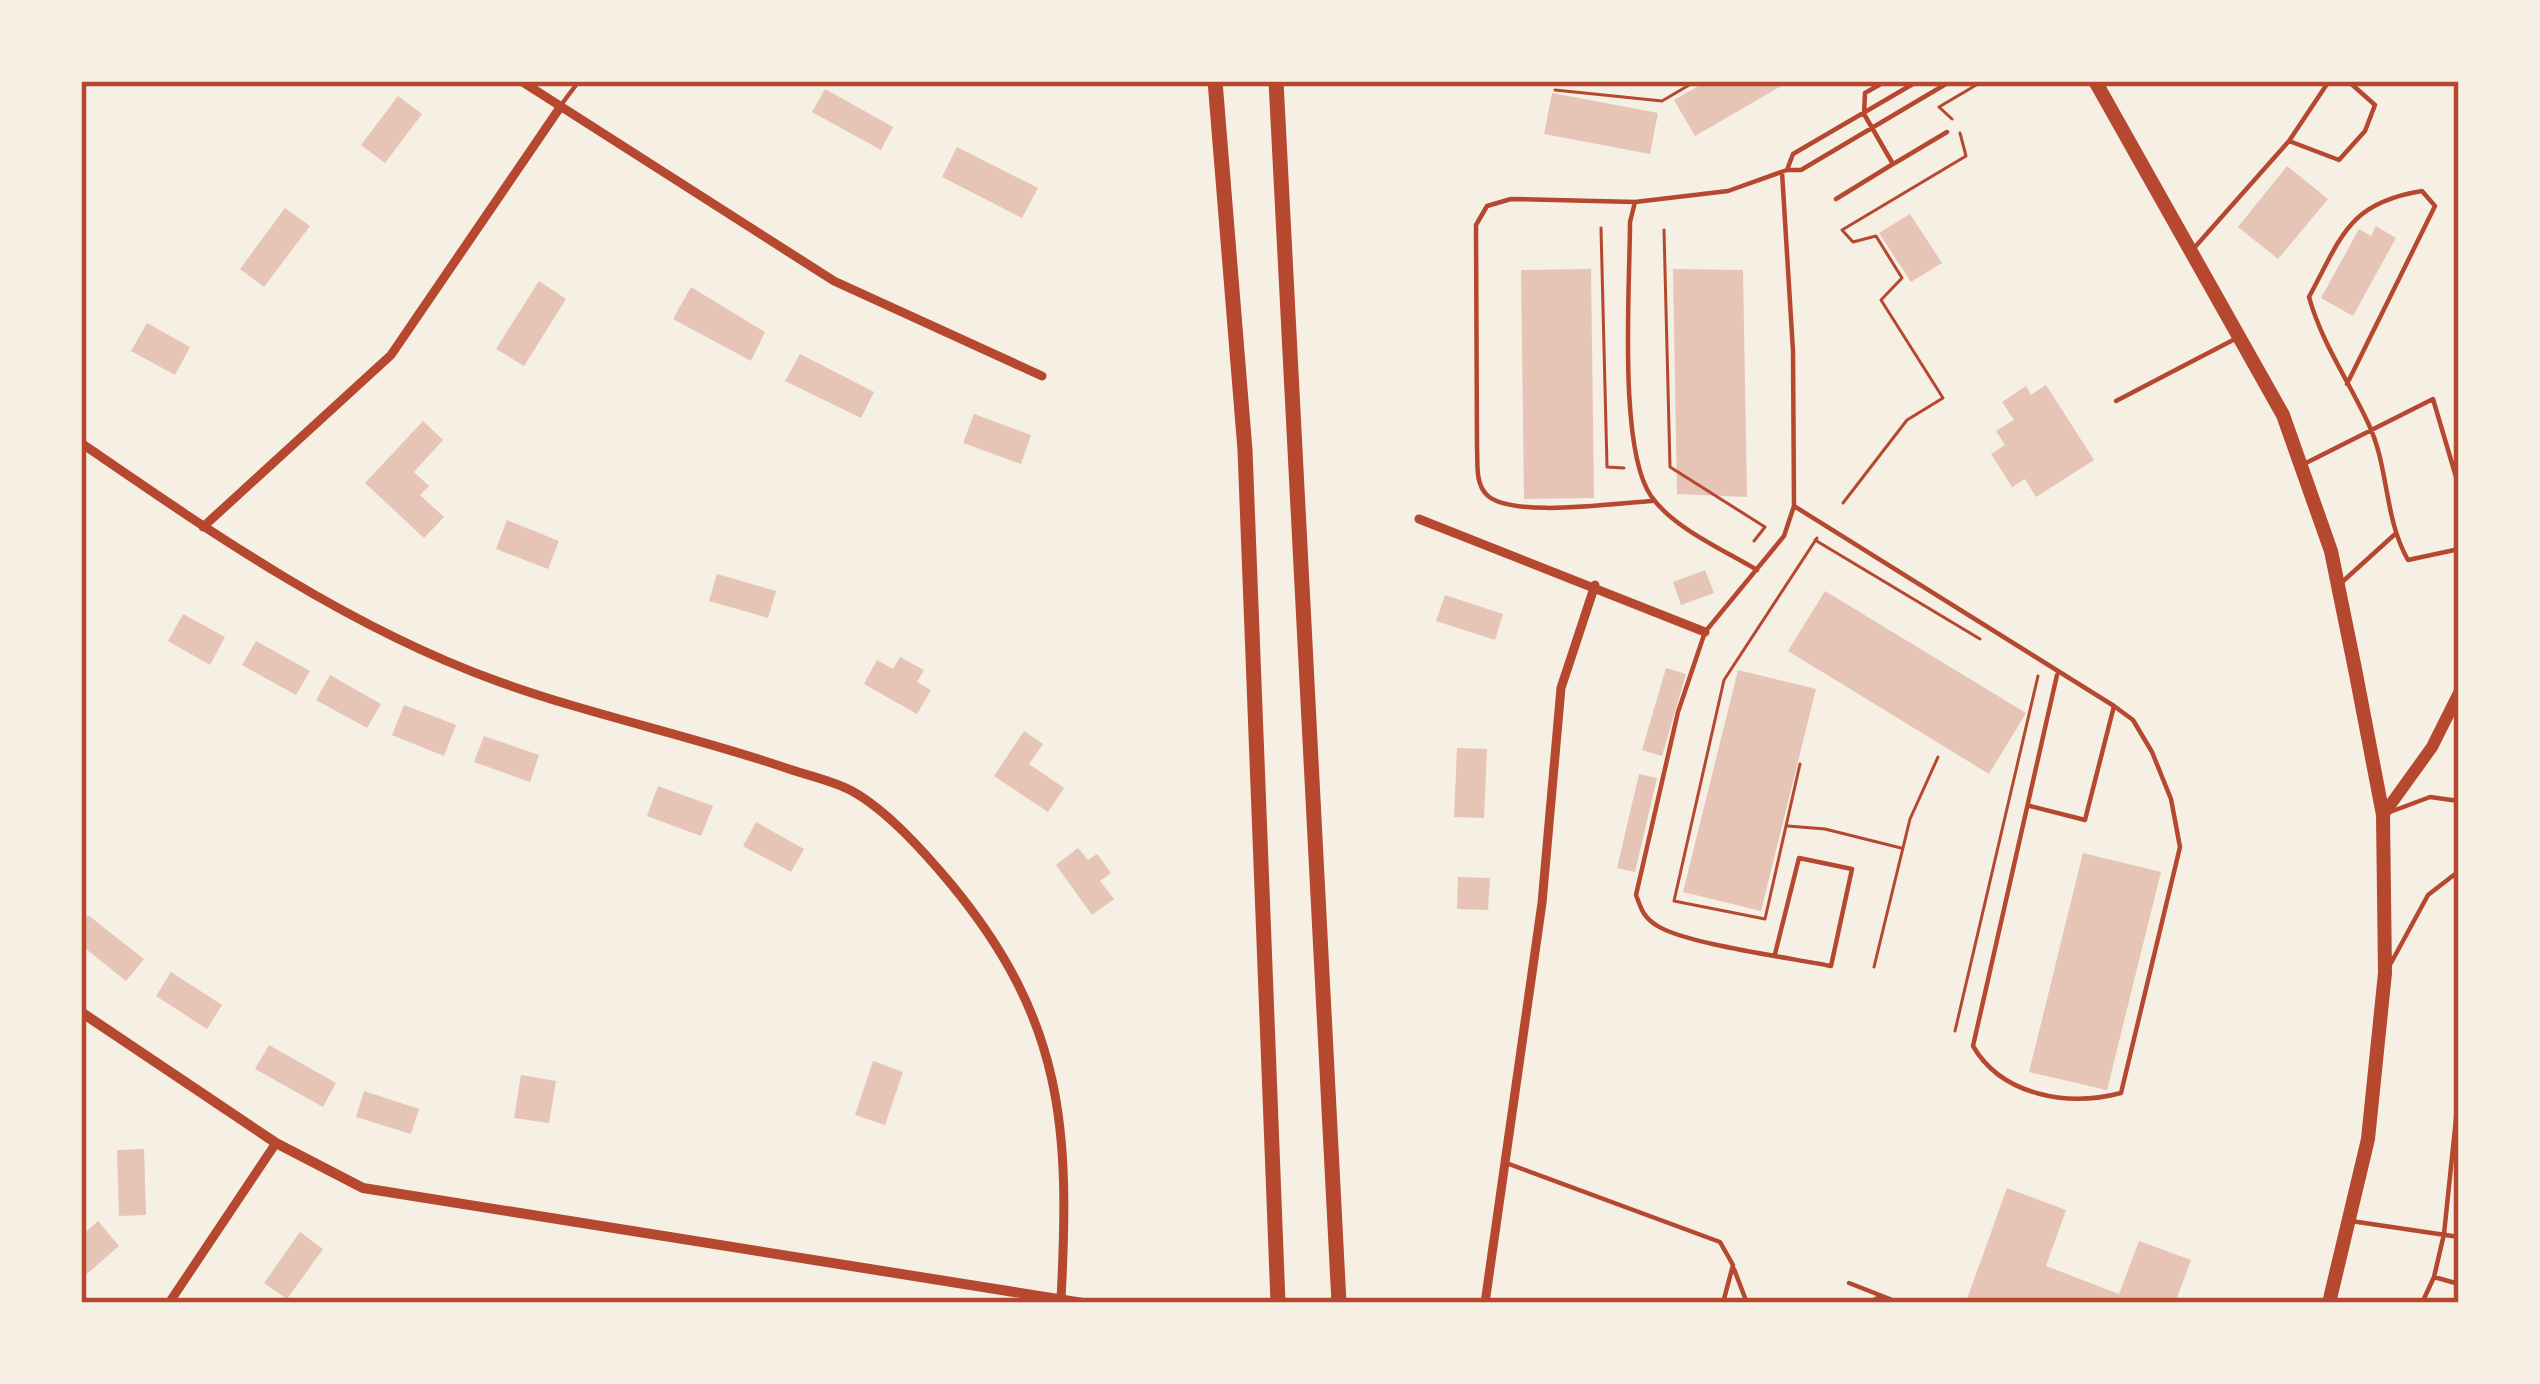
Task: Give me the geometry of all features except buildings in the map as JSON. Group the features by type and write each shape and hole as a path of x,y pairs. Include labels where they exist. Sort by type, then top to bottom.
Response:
{"highway":[{"path":"1215,81 1245,450 1278,1303"},
{"path":"1276,81 1339,1303"}],"main road":[{"path":"2095,81 2240,337 2303,465 2338,585 2383,815 2385,974 2368,1139 2329,1303"},
{"path":"2383,815 2432,747 2459,693"}],"street":[{"path":"521,81 834,281 1042,376"},
{"path":"203,527 391,355 561,106"},
{"path":"81,443 203,527 392,638 496,681 853,792 931,860 997,939 1025,995 1050,1065 1067,1180 1061,1299"},
{"path":"1419,518 1705,632"},
{"path":"1485,1303 1509,1164 1561,688 1595,585"},
{"path":"81,1012 276,1143 363,1188 1083,1303"},
{"path":"169,1303 276,1143"}],"lane":[{"path":"561,106 578,81"},
{"path":"1886,81 1864,93 1864,114 1893,164"},
{"path":"1775,954 1799,858 1852,869 1831,966 1775,954 1660,929 1643,915 1636,895 1678,712 1705,632 1784,536 1794,506 1785,171 1793,154 1918,81"},
{"path":"1654,501 1511,508 1488,497 1479,484 1476,225 1487,206 1511,199 1635,202 1728,191 1801,170 1951,81"},
{"path":"2191,250 2289,141 2329,81"},
{"path":"2289,141 2338,160 2365,131 2375,105 2348,81"},
{"path":"1836,199 1947,132"},
{"path":"2347,384 2435,206 2422,191 2384,197 2349,223 2309,297 2319,333 2347,384 2372,429 2394,535 2408,560 2459,549"},
{"path":"1635,202 1630,222 1631,412 1638,473 1654,501 1757,570"},
{"path":"2116,401 2240,337"},
{"path":"2303,465 2433,399 2459,487"},
{"path":"1794,506 2056,675 2114,706 2133,720 2152,752 2171,799 2180,847 2121,1093 2086,1102 2002,1083 1973,1046 2056,675"},
{"path":"2338,585 2394,535"},
{"path":"2029,806 2085,820 2114,706"},
{"path":"2383,815 2430,797 2459,801"},
{"path":"2385,974 2428,895 2459,871"},
{"path":"2422,1303 2444,1234 2459,1090"},
{"path":"1509,1164 1709,1235 1726,1249 1747,1303"},
{"path":"2351,1220 2459,1237"},
{"path":"1724,1303 1733,1265"},
{"path":"2434,1277 2459,1284"},
{"path":"1849,1283 1900,1303"},
{"path":"1869,1303 1881,1296"}],"path":[{"path":"1555,90 1662,101 1696,81"},
{"path":"1843,502 1907,420 1943,398 1882,300 1902,278 1876,236 1853,242 1842,230 1966,155 1960,134 1939,106 1983,81"},
{"path":"1601,228 1607,466 1627,469"},
{"path":"1664,230 1670,467 1765,527 1754,541"},
{"path":"1800,764 1765,919 1674,901 1724,680 1821,532"},
{"path":"1815,540 1998,650"},
{"path":"1955,1031 2038,674"},
{"path":"1874,967 1901,848 1924,777 1937,757"},
{"path":"1786,826 1826,829 1901,848"}]}
